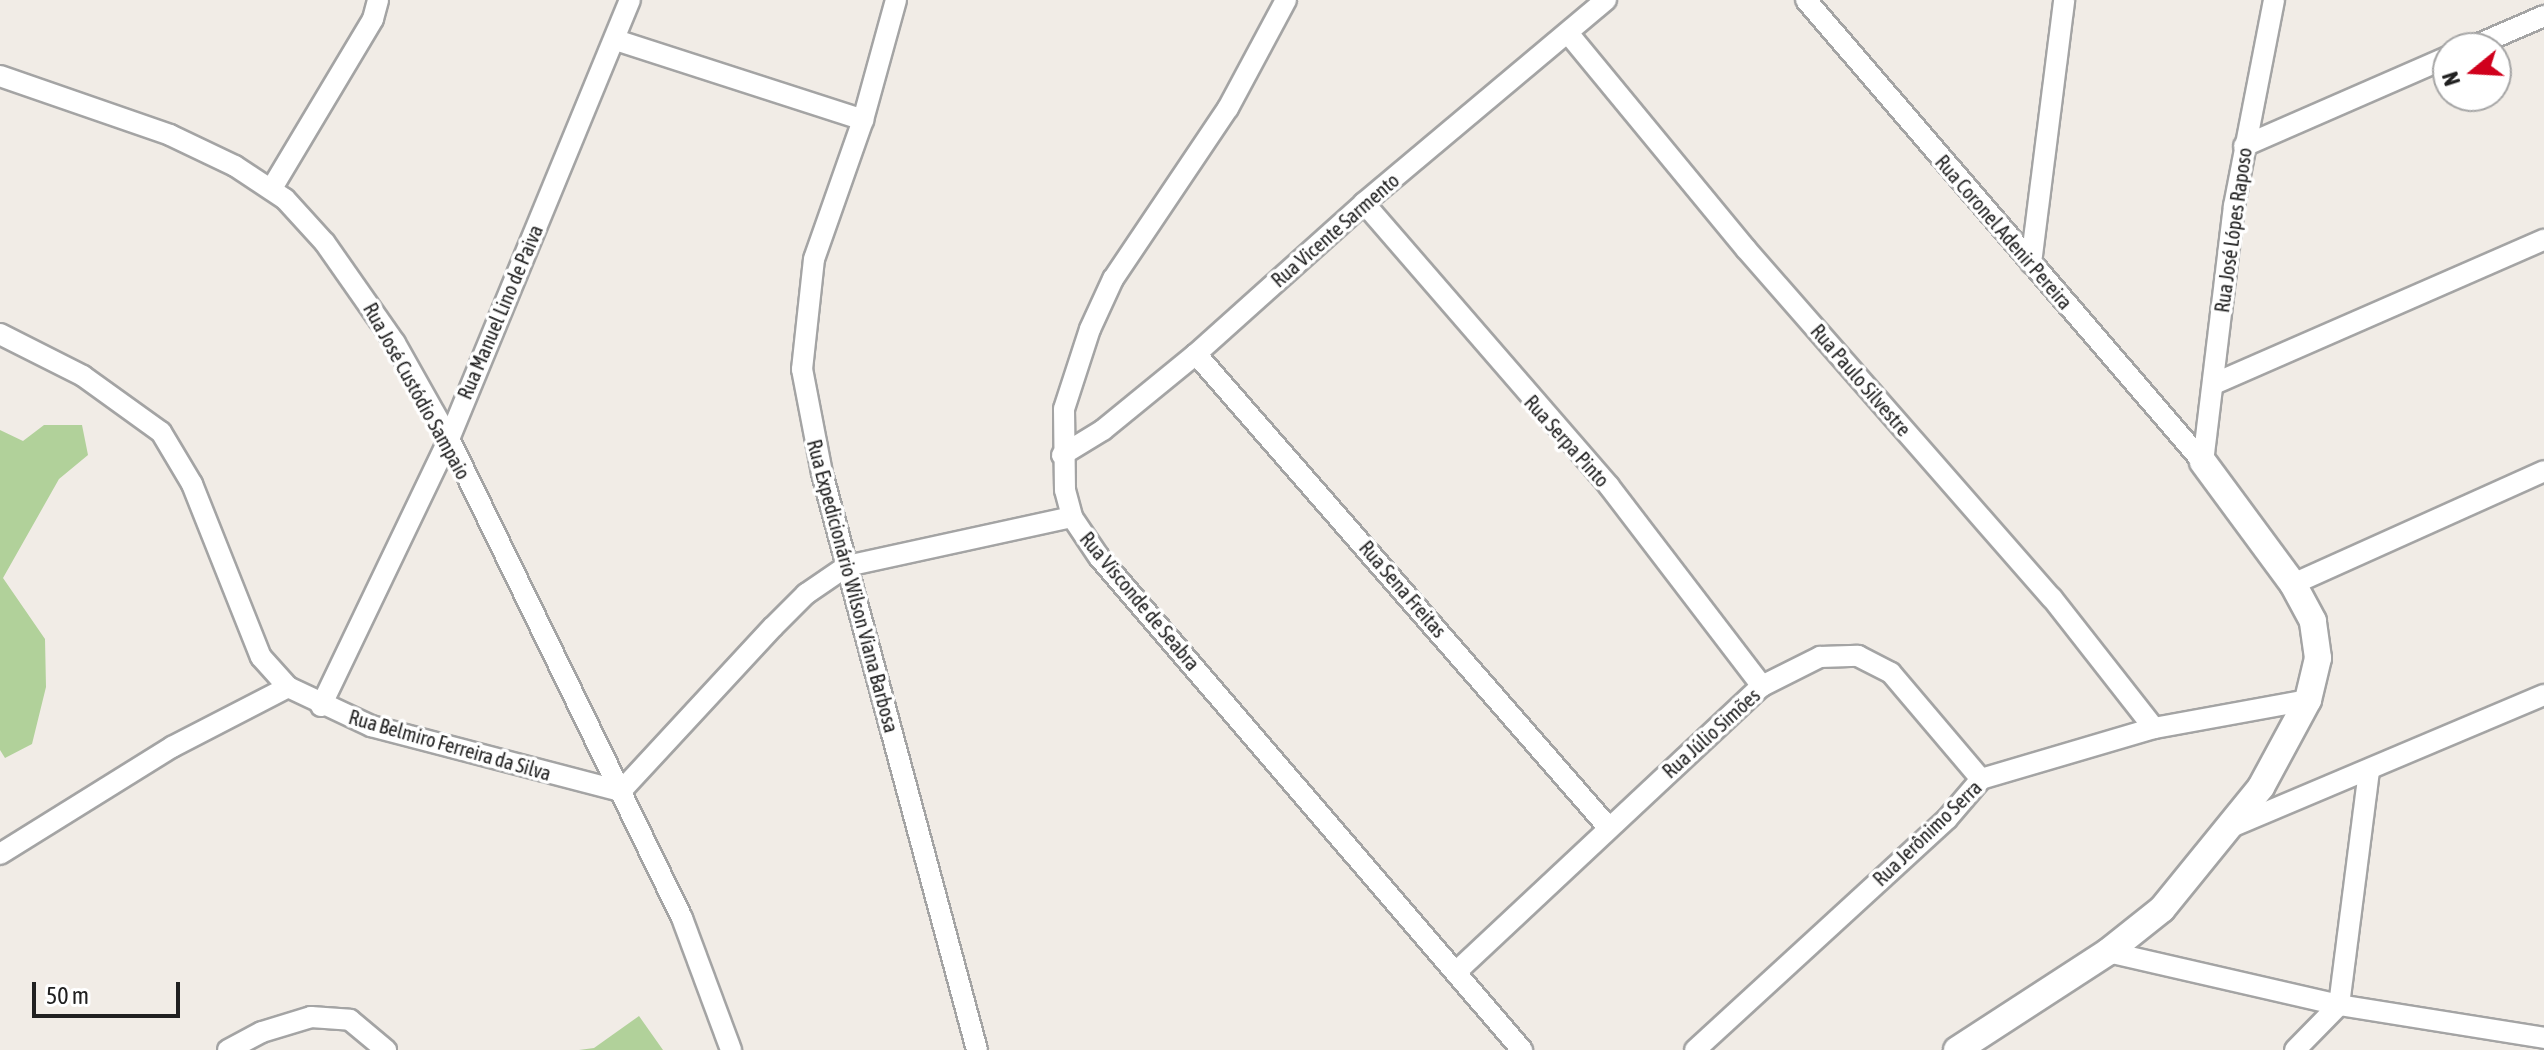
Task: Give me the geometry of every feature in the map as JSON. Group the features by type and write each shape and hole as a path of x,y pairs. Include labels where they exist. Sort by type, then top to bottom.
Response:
{"street":[{"path":"272,188 373,19 378,0"},
{"name":"Rua Manuel Lino de Paiva","path":"321,706 449,439 630,0"},
{"name":"Rua Expedicionário Wilson Viana Barbosa","path":"896,0 863,120 814,259 802,369 847,566 977,1050"},
{"name":"Rua Visconde de Seabra","path":"1286,0 1221,119 1113,279 1074,369 1064,409 1062,455 1072,517 1099,557 1522,1050"},
{"name":"Rua Vicente Sarmento","path":"1062,455 1103,430 1196,354 1364,203 1606,0"},
{"name":"Rua Coronel Adenir Pereira","path":"1806,0 2203,462"},
{"path":"2031,263 2064,0"},
{"name":"Rua José Lópes Raposo","path":"2203,462 2216,383 2224,280 2244,146 2274,0"},
{"path":"2507,32 2544,16"},
{"name":"Rua Paulo Silvestre","path":"1568,33 1746,249 2052,598 2154,728"},
{"path":"616,40 863,120"},
{"path":"2244,146 2432,64"},
{"name":"Rua José Custódio Sampaio","path":"0,76 170,135 272,188 325,243 363,295 449,439 621,791"},
{"name":"Rua Serpa Pinto","path":"1364,203 1609,486 1762,686"},
{"path":"2216,383 2544,240"},
{"name":"Rua Belmiro Ferreira da Silva","path":"0,334 83,376 161,432 192,484 261,657 288,687 321,706 371,726 621,791"},
{"name":"Rua Sena Freitas","path":"1196,354 1608,827"},
{"path":"1957,1050 2108,952 2162,909 2261,787 2308,700 2318,658 2313,621 2293,584 2203,462"},
{"path":"2293,584 2544,471"},
{"path":"731,1050 682,918 621,791 806,594 847,566 1072,517"},
{"name":"Rua Júlio Simões","path":"1456,972 1762,686 1820,657 1858,656 1891,673 1918,699 1981,779"},
{"path":"0,854 172,747 288,687"},
{"path":"2229,828 2544,695"},
{"name":"Rua Jerônimo Serra","path":"1695,1050 1947,819 1981,779 2154,728 2308,700"},
{"path":"2295,1050 2339,1005 2369,770"},
{"path":"2108,952 2339,1005 2544,1038"},
{"path":"228,1050 311,1017 350,1020 386,1050"}],"green space":[{"path":"44,425 82,425 88,455 59,479 3,578 45,639 46,687 32,744 5,758 0,750 0,430 23,441"},
{"path":"639,1016 663,1050 579,1050 594,1048"}]}
